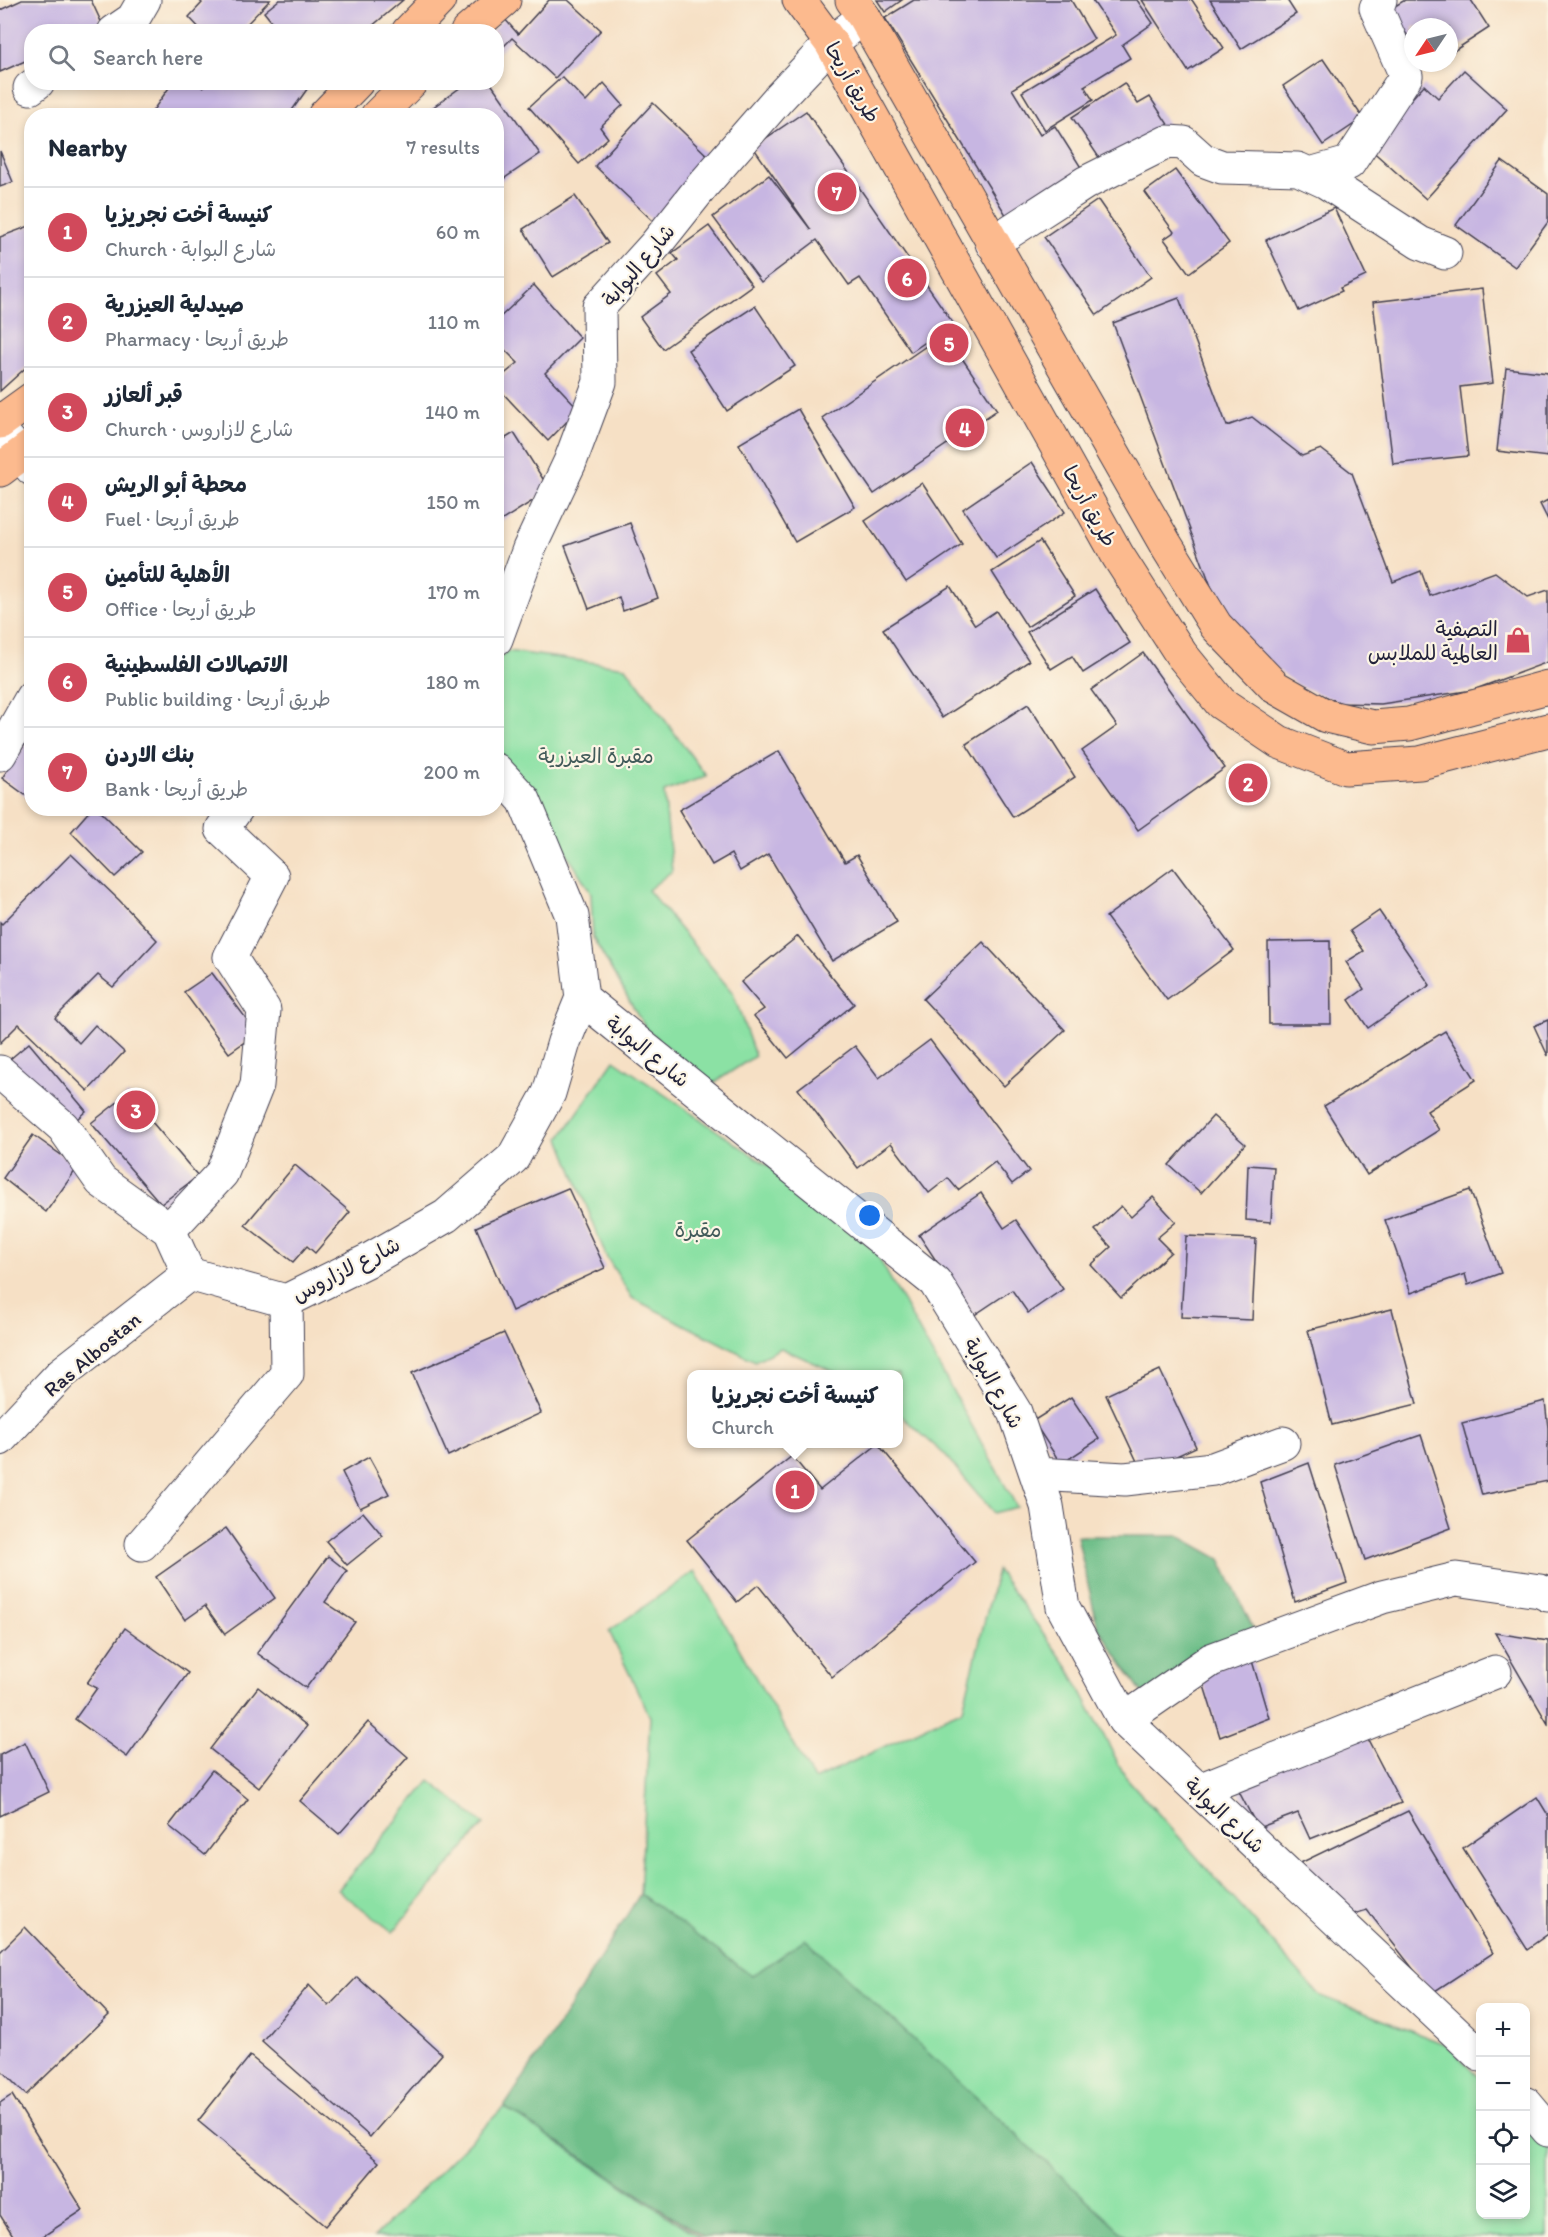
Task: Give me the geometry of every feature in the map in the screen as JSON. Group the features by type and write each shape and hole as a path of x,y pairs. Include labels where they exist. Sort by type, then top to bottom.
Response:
{"main road":[{"path":"416,24 439,0"},
{"path":"476,24 504,0"},
{"name":"طريق أريحا","path":"799,0 831,43 1118,556 1180,654 1221,702 1279,742 1346,768 1420,763 1548,730"},
{"name":"طريق أريحا","path":"858,8 1166,545 1216,626 1275,687 1326,716 1373,727 1409,724 1548,687"},
{"path":"332,108 349,90"},
{"path":"385,108 403,90"},
{"path":"0,422 24,405"}],"street":[{"path":"126,24 133,19 144,0"},
{"path":"1310,174 1349,163 1406,76 1376,8 1380,0"},
{"name":"شارع البوابة","path":"504,617 529,549 570,462 600,382 599,307 656,243 703,185 831,43 858,8"},
{"path":"992,243 1085,183 1167,142 1184,143 1203,160 1222,167 1298,169 1326,182 1420,243 1444,253"},
{"path":"0,754 24,711"},
{"path":"504,779 524,800 572,916 582,998"},
{"path":"170,1230 222,1173 257,1085 264,1010 230,957 272,876 222,829 231,816"},
{"name":"شارع البوابة","path":"582,998 935,1282 1015,1412 1047,1506 1063,1607 1124,1720 1476,2051"},
{"name":"شارع لازاروس","path":"189,1274 285,1301 369,1260 446,1216 513,1158 549,1093 564,1042 582,998"},
{"path":"0,1072 63,1127 101,1180 170,1230 189,1274"},
{"name":"Ras Albostan","path":"0,1439 62,1373 189,1274"},
{"path":"142,1545 287,1374 285,1301"},
{"path":"1037,1474 1125,1479 1214,1469 1283,1443"},
{"path":"1124,1720 1211,1660 1382,1597 1456,1579 1540,1591 1548,1595"},
{"path":"1199,1790 1495,1672"},
{"path":"1530,2108 1548,2130"}],"green space":[{"name":"مقبرة العيزرية","path":"507,651 626,667 706,776 664,792 672,871 648,890 733,993 755,1056 711,1085 646,1029 593,938 591,893 525,785 504,762 504,654"},
{"name":"مقبرة","path":"614,1060 818,1200 875,1251 1017,1507 994,1513 944,1454 903,1418 903,1370 830,1370 781,1348 755,1361 632,1298 606,1256 560,1138"},
{"path":"1077,1536 1179,1536 1220,1559 1254,1630 1147,1700 1098,1628"},
{"path":"997,1570 1068,1667 1125,1776 1319,1995 1447,2045 1476,2074 1476,2219 1530,2219 1530,2128 1548,2149 1548,2237 1127,2237 805,1940 752,1977 640,1894 650,1717 609,1631 695,1571 814,1780 963,1709"},
{"path":"430,1781 484,1824 393,1932 338,1890"},
{"path":"640,1894 752,1976 805,1939 1127,2237 704,2237 504,2107"},
{"path":"504,2107 700,2237 374,2237"}],"building":[{"path":"22,0 91,0 102,24 24,24 24,62 0,72 0,10"},
{"path":"199,0 270,0 247,24 196,24 189,17 202,3"},
{"path":"279,0 403,0 374,24 274,24 264,12"},
{"path":"549,0 568,0 601,30 555,78 512,38 504,46 504,24 498,24 504,18 518,34"},
{"path":"877,0 902,0 885,12"},
{"path":"914,0 1071,0 1094,39 1012,89 1040,135 1055,126 1087,177 1011,223 885,18"},
{"path":"1092,0 1137,0 1153,23 1122,45 1130,58 1084,86 1093,100 1045,130 1022,92 1116,35"},
{"path":"1142,0 1192,0 1224,48 1188,71"},
{"path":"1210,0 1287,0 1296,14 1241,49"},
{"path":"1405,0 1471,0 1489,28 1458,48 1458,18 1404,18 1404,30 1390,9"},
{"path":"1323,59 1363,118 1323,145 1283,86"},
{"path":"1464,70 1507,109 1426,199 1368,147 1424,85 1438,98"},
{"path":"562,77 586,102 604,83 623,105 600,127 608,138 579,164 529,107"},
{"path":"1124,83 1138,104 1150,97 1169,126 1106,168 1072,117"},
{"path":"167,90 306,90 294,108 155,108"},
{"path":"457,90 496,90 540,154 504,179 504,108 432,108"},
{"path":"653,103 712,160 653,221 595,166"},
{"path":"806,111 953,323 911,352 860,278 849,285 817,240 761,282 713,217 769,175 811,230 753,147"},
{"path":"0,151 13,182 0,187"},
{"path":"1502,161 1548,194 1548,222 1515,267 1456,225"},
{"path":"1175,170 1229,243 1189,273 1164,239 1174,232 1145,192"},
{"path":"575,196 608,243 553,277 523,229"},
{"path":"1098,200 1151,277 1097,315 1044,237"},
{"path":"1334,208 1366,276 1340,288 1342,291 1299,311 1266,240"},
{"path":"709,226 752,285 663,349 640,317 671,294 657,276 678,260 672,253"},
{"path":"24,228 24,369 0,391 0,237"},
{"path":"534,285 580,338 545,373 579,409 548,441 504,394 504,374 518,363 504,349 504,313"},
{"path":"1482,289 1493,383 1460,387 1468,456 1393,464 1373,302"},
{"path":"1179,298 1227,426 1252,417 1302,456 1321,449 1352,473 1393,582 1421,571 1430,596 1495,572 1528,597 1548,590 1548,662 1473,690 1381,704 1341,703 1296,684 1228,632 1113,323"},
{"path":"755,306 795,366 727,411 688,350"},
{"path":"945,333 997,410 874,494 822,418"},
{"path":"1506,368 1548,373 1548,457 1497,451"},
{"path":"798,409 855,507 795,542 739,444"},
{"path":"514,433 550,490 504,519 504,439"},
{"path":"1032,462 1065,512 996,558 963,509"},
{"path":"922,483 962,544 906,582 865,521"},
{"path":"1548,500 1548,520 1540,504"},
{"path":"630,523 658,598 623,611 619,597 589,609 565,546"},
{"path":"1040,541 1075,596 1027,627 992,572"},
{"path":"950,586 975,625 996,611 1029,661 942,718 883,629"},
{"path":"1095,589 1130,643 1083,673 1072,656 1051,669 1027,632"},
{"path":"1143,653 1225,768 1138,830 1082,751 1117,726 1091,690"},
{"path":"1028,704 1075,777 1013,817 966,744"},
{"path":"24,746 24,794 2,778"},
{"path":"779,751 845,862 857,855 897,922 832,961 768,854 740,871 731,854 712,865 679,810"},
{"path":"85,816 105,816 142,852 115,877 71,832"},
{"path":"71,854 157,940 113,987 98,975 55,1018 79,1043 95,1025 124,1052 88,1091 19,1024 0,1043 0,922 2,924"},
{"path":"1173,868 1234,950 1167,1000 1106,917"},
{"path":"1379,911 1430,985 1368,1028 1349,1000 1364,989 1346,962 1364,951 1350,931"},
{"path":"798,936 854,1004 788,1058 754,1016 764,1009 741,982"},
{"path":"1330,941 1331,1024 1269,1024 1268,942"},
{"path":"983,942 1065,1030 1004,1086 923,999"},
{"path":"212,973 257,1033 229,1053 184,992"},
{"path":"1548,1020 1548,1056 1534,1026"},
{"path":"1445,1031 1476,1080 1427,1111 1439,1130 1367,1175 1324,1106"},
{"path":"930,1040 1029,1171 1012,1184 995,1162 958,1190 948,1178 929,1193 891,1143 858,1168 798,1089 855,1046 879,1078"},
{"path":"29,1043 86,1111 68,1127 9,1060"},
{"path":"128,1094 198,1176 161,1204 91,1123"},
{"path":"1213,1116 1245,1144 1201,1193 1169,1165"},
{"path":"33,1135 78,1167 46,1212 3,1178"},
{"path":"295,1165 350,1212 315,1253 307,1246 293,1262 245,1225"},
{"path":"1248,1165 1274,1167 1271,1222 1246,1220"},
{"path":"568,1188 605,1268 512,1311 476,1227"},
{"path":"1470,1190 1501,1273 1468,1285 1465,1274 1411,1293 1385,1220"},
{"path":"981,1193 1004,1228 1016,1220 1063,1289 1028,1313 1012,1290 973,1316 919,1235"},
{"path":"1153,1197 1176,1222 1157,1238 1171,1252 1121,1298 1091,1265 1111,1247 1095,1230 1121,1206 1131,1217"},
{"path":"1186,1236 1256,1239 1252,1320 1181,1317"},
{"path":"1392,1309 1417,1404 1332,1425 1308,1330"},
{"path":"504,1333 541,1413 448,1456 412,1373"},
{"path":"1160,1370 1196,1447 1142,1472 1106,1395"},
{"path":"1071,1397 1099,1439 1061,1464 1033,1421"},
{"path":"1545,1401 1548,1428 1548,1481 1482,1495 1462,1423"},
{"path":"1421,1435 1451,1528 1365,1560 1335,1465"},
{"path":"873,1448 881,1448 975,1562 832,1677 758,1585 737,1602 687,1540 792,1456 820,1490"},
{"path":"369,1457 389,1494 360,1508 342,1472"},
{"path":"1309,1463 1347,1583 1295,1602 1260,1482"},
{"path":"363,1512 383,1536 347,1565 326,1541"},
{"path":"226,1528 275,1598 225,1634 205,1606 185,1620 156,1577"},
{"path":"328,1556 347,1571 325,1602 355,1622 306,1688 257,1653"},
{"path":"125,1628 188,1673 127,1757 75,1719 97,1688 87,1683"},
{"path":"1495,1633 1548,1641 1548,1724"},
{"path":"1250,1654 1269,1718 1220,1737 1201,1676"},
{"path":"258,1687 307,1726 259,1788 210,1749"},
{"path":"368,1722 408,1757 339,1834 300,1801"},
{"path":"1364,1732 1401,1803 1310,1839 1298,1813 1258,1828 1236,1786"},
{"path":"25,1742 49,1792 0,1816 0,1755"},
{"path":"212,1770 248,1799 205,1855 169,1826"},
{"path":"1537,1797 1548,1815 1548,1934 1527,1949 1463,1848"},
{"path":"1408,1811 1493,1953 1432,1993 1367,1910 1330,1921 1290,1868"},
{"path":"25,1927 109,2015 26,2095 0,2069 0,1952"},
{"path":"357,1977 442,2054 370,2137 262,2041 309,1985 329,2006"},
{"path":"250,2056 379,2162 325,2226 198,2121"},
{"path":"12,2095 83,2210 42,2237 14,2237 0,2215 0,2103"}],"place":[{"name":"بنك الاردن","path":"837,192"},
{"name":"الاتصالات الفلسطينية","path":"907,278"},
{"name":"الأهلية للتأمين","path":"949,343"},
{"name":"محطة أبو الريش","path":"965,428"},
{"name":"التصفية العالمية للملابس","path":"1518,640"},
{"name":"صيدلية العيزرية","path":"1248,783"},
{"name":"قبر ألعازر","path":"136,1110"},
{"name":"كنيسة أخت نجريزيا","path":"795,1490"}]}
